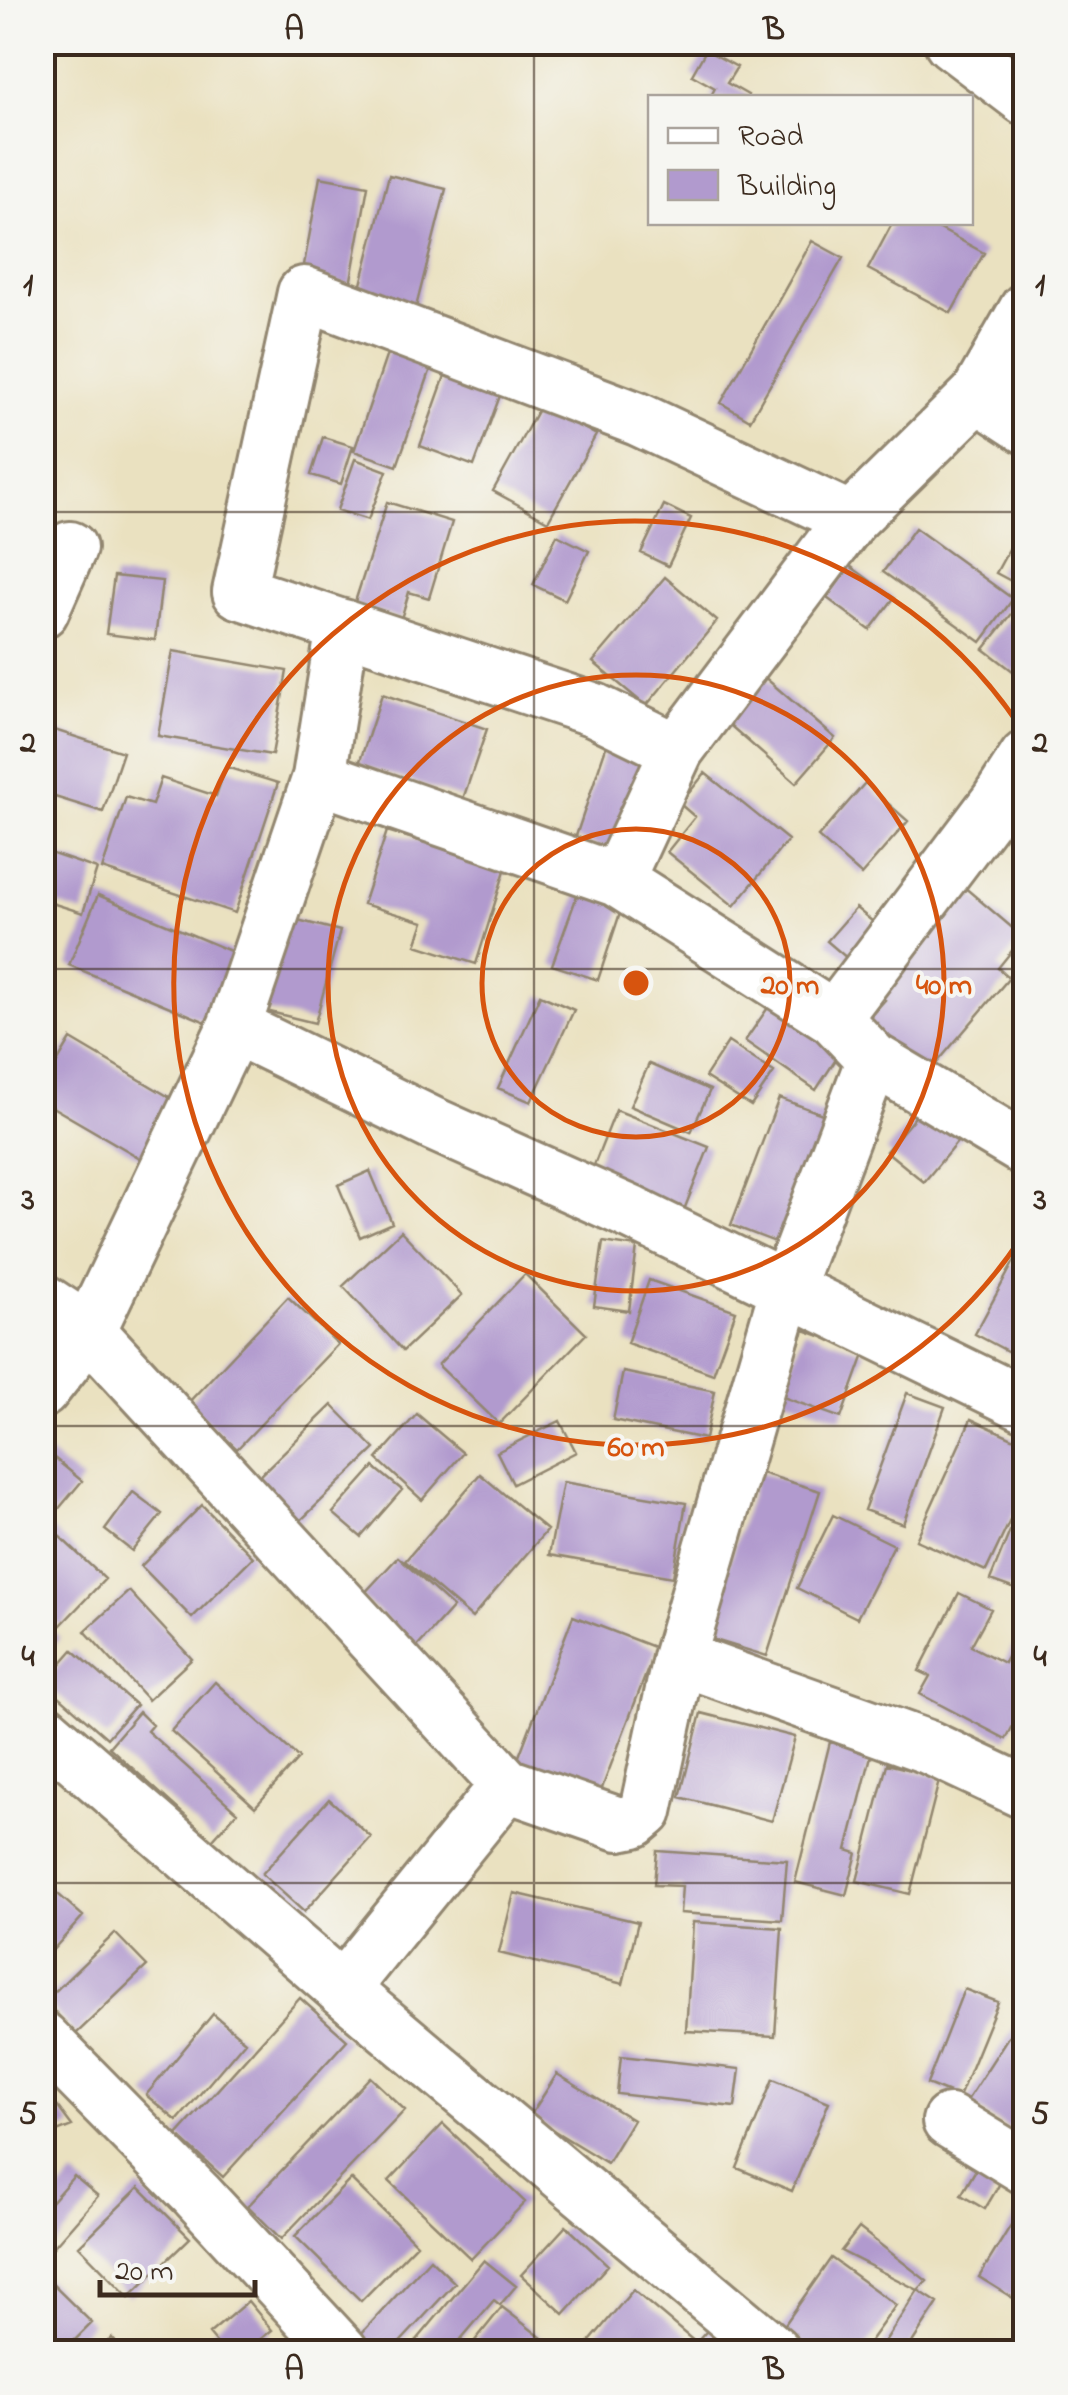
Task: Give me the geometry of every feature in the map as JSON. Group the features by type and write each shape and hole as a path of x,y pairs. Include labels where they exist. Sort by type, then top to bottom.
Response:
{"street":[{"path":"951,42 1026,100"},
{"path":"677,750 595,710 239,592 304,293 638,419 850,519"},
{"path":"617,880 677,750 850,519 977,396 1026,308"},
{"path":"977,396 1026,427"},
{"path":"42,611 70,548"},
{"path":"42,1391 88,1331 234,1027 318,777 343,626"},
{"path":"834,1018 997,802 1026,756"},
{"path":"318,777 617,880 834,1018 873,1060 1026,1150"},
{"path":"234,1027 433,1124 632,1213 1026,1405"},
{"path":"42,1300 88,1331 507,1785 619,1824 634,1821 646,1811 679,1658 786,1287 873,1060"},
{"path":"679,1658 928,1747 1026,1793"},
{"path":"42,1729 342,1989 774,2352"},
{"path":"342,1989 507,1785"},
{"path":"42,2038 198,2195 342,2352"},
{"path":"949,2121 1026,2168"}],"building":[{"path":"990,42 1026,42 1026,60 1020,66"},
{"path":"706,50 737,67 727,83 748,95 712,95 715,88 692,75"},
{"path":"389,175 446,189 415,311 358,296"},
{"path":"320,177 368,186 350,285 302,276"},
{"path":"891,225 933,225 984,253 951,313 868,269"},
{"path":"812,241 843,258 750,420 721,403"},
{"path":"390,345 434,360 397,466 354,451"},
{"path":"446,373 501,393 474,466 420,446"},
{"path":"541,404 596,435 548,521 493,491"},
{"path":"323,437 353,446 341,484 311,475"},
{"path":"355,459 387,471 368,520 337,510"},
{"path":"387,502 452,522 429,598 409,592 401,619 354,605"},
{"path":"664,505 691,518 668,566 641,553"},
{"path":"1026,518 1026,589 996,573"},
{"path":"915,528 1013,599 981,642 883,572"},
{"path":"557,535 589,551 565,600 533,585"},
{"path":"850,566 894,598 870,630 827,598"},
{"path":"114,576 162,581 155,640 106,634"},
{"path":"665,577 717,621 646,706 593,662"},
{"path":"1026,596 1026,681 984,649"},
{"path":"173,651 287,671 272,755 158,736"},
{"path":"762,675 835,738 796,783 724,720"},
{"path":"382,694 487,729 463,799 359,764"},
{"path":"42,726 123,752 103,812 42,793"},
{"path":"608,741 649,755 616,852 575,839"},
{"path":"226,767 278,783 235,913 102,869 126,797 152,805 161,778 216,796"},
{"path":"705,773 788,840 734,906 667,852 695,817 680,804"},
{"path":"865,783 908,821 861,875 818,837"},
{"path":"387,831 506,867 476,964 416,945 424,922 363,904"},
{"path":"47,852 97,869 83,913 42,900 42,864"},
{"path":"963,886 1023,937 998,968 1009,978 924,1078 862,1026 885,1000 874,991"},
{"path":"579,890 623,904 598,980 552,965"},
{"path":"98,895 235,953 206,1022 69,965"},
{"path":"856,908 884,931 855,965 827,941"},
{"path":"286,917 340,931 315,1023 262,1010"},
{"path":"540,995 574,1010 531,1102 498,1088"},
{"path":"776,996 846,1044 816,1090 745,1041"},
{"path":"71,1039 181,1104 147,1162 42,1101 42,1088"},
{"path":"728,1042 774,1072 751,1106 705,1077"},
{"path":"649,1064 710,1090 691,1132 630,1106"},
{"path":"779,1098 836,1119 788,1247 731,1225"},
{"path":"926,1104 963,1135 924,1182 886,1151"},
{"path":"616,1110 709,1147 684,1210 591,1173"},
{"path":"370,1171 392,1223 360,1237 338,1185"},
{"path":"401,1231 462,1295 403,1351 343,1286"},
{"path":"1026,1239 1026,1361 975,1334"},
{"path":"603,1242 637,1247 629,1311 594,1306"},
{"path":"525,1274 586,1334 499,1424 438,1365"},
{"path":"649,1280 736,1311 713,1374 627,1343"},
{"path":"288,1297 338,1344 237,1449 188,1403"},
{"path":"804,1330 865,1352 841,1418 780,1396"},
{"path":"623,1372 715,1391 705,1439 613,1420"},
{"path":"907,1393 945,1407 903,1524 864,1510"},
{"path":"332,1405 375,1449 298,1523 256,1479"},
{"path":"417,1414 463,1453 422,1500 377,1459"},
{"path":"971,1419 1026,1444 1026,1487 986,1571 916,1540"},
{"path":"560,1421 576,1452 513,1484 497,1452"},
{"path":"42,1448 82,1481 51,1518 42,1511"},
{"path":"374,1467 402,1490 361,1537 333,1513"},
{"path":"758,1472 820,1491 767,1656 705,1637"},
{"path":"480,1474 547,1530 472,1618 405,1561"},
{"path":"563,1482 686,1503 673,1577 549,1555"},
{"path":"133,1492 162,1514 132,1551 105,1530"},
{"path":"1026,1492 1026,1593 990,1580"},
{"path":"202,1505 253,1557 192,1618 141,1566"},
{"path":"833,1515 894,1545 857,1618 797,1588"},
{"path":"42,1520 105,1579 60,1626 42,1610"},
{"path":"398,1557 453,1607 417,1647 361,1597"},
{"path":"129,1591 192,1659 148,1700 85,1631"},
{"path":"959,1593 991,1609 971,1646 1004,1663 1013,1645 1026,1651 1026,1701 1006,1739 920,1694 930,1676 919,1671"},
{"path":"573,1616 656,1648 599,1796 516,1764"},
{"path":"42,1622 60,1638 42,1658"},
{"path":"73,1650 136,1705 107,1738 44,1683"},
{"path":"215,1682 299,1758 255,1807 171,1731"},
{"path":"139,1712 152,1725 147,1731 237,1812 212,1840 109,1747"},
{"path":"701,1713 795,1737 772,1821 680,1797"},
{"path":"830,1742 872,1752 847,1850 857,1853 846,1895 795,1882"},
{"path":"887,1764 940,1777 910,1894 857,1881"},
{"path":"329,1799 371,1837 304,1912 262,1874"},
{"path":"657,1851 787,1860 782,1920 680,1913 682,1886 654,1885"},
{"path":"42,1880 83,1916 42,1962"},
{"path":"514,1893 638,1922 623,1984 499,1953"},
{"path":"693,1922 782,1928 775,2036 686,2031"},
{"path":"115,1933 147,1966 76,2034 45,2001"},
{"path":"964,1989 998,2002 959,2097 927,2084"},
{"path":"300,1998 347,2040 223,2177 177,2135"},
{"path":"1026,2009 1026,2140 966,2102"},
{"path":"213,2014 245,2041 177,2121 146,2095"},
{"path":"621,2056 740,2069 735,2107 617,2094"},
{"path":"557,2074 633,2120 607,2163 530,2116"},
{"path":"370,2077 405,2110 281,2239 248,2206"},
{"path":"773,2079 829,2102 792,2191 737,2168"},
{"path":"42,2086 72,2126 42,2138"},
{"path":"443,2124 525,2202 471,2259 389,2181"},
{"path":"978,2166 1002,2180 985,2209 961,2195"},
{"path":"74,2176 98,2196 42,2260 42,2212"},
{"path":"351,2179 417,2244 361,2301 295,2236"},
{"path":"139,2187 190,2238 129,2297 79,2246"},
{"path":"1022,2207 1026,2210 1026,2306 979,2277"},
{"path":"566,2226 608,2265 564,2314 521,2275"},
{"path":"859,2228 927,2281 918,2290 841,2251"},
{"path":"831,2258 896,2305 862,2352 813,2352 781,2330"},
{"path":"430,2259 455,2283 391,2352 378,2352 360,2335"},
{"path":"484,2260 516,2286 500,2305 494,2300 450,2352 407,2352"},
{"path":"42,2274 92,2323 63,2352 42,2352"},
{"path":"633,2290 696,2343 714,2323 742,2352 581,2352"},
{"path":"918,2290 938,2303 906,2352 878,2352"},
{"path":"248,2301 272,2330 244,2352 224,2352 209,2334"},
{"path":"502,2307 560,2352 466,2352"},
{"path":"112,2338 125,2352 97,2352"}]}
